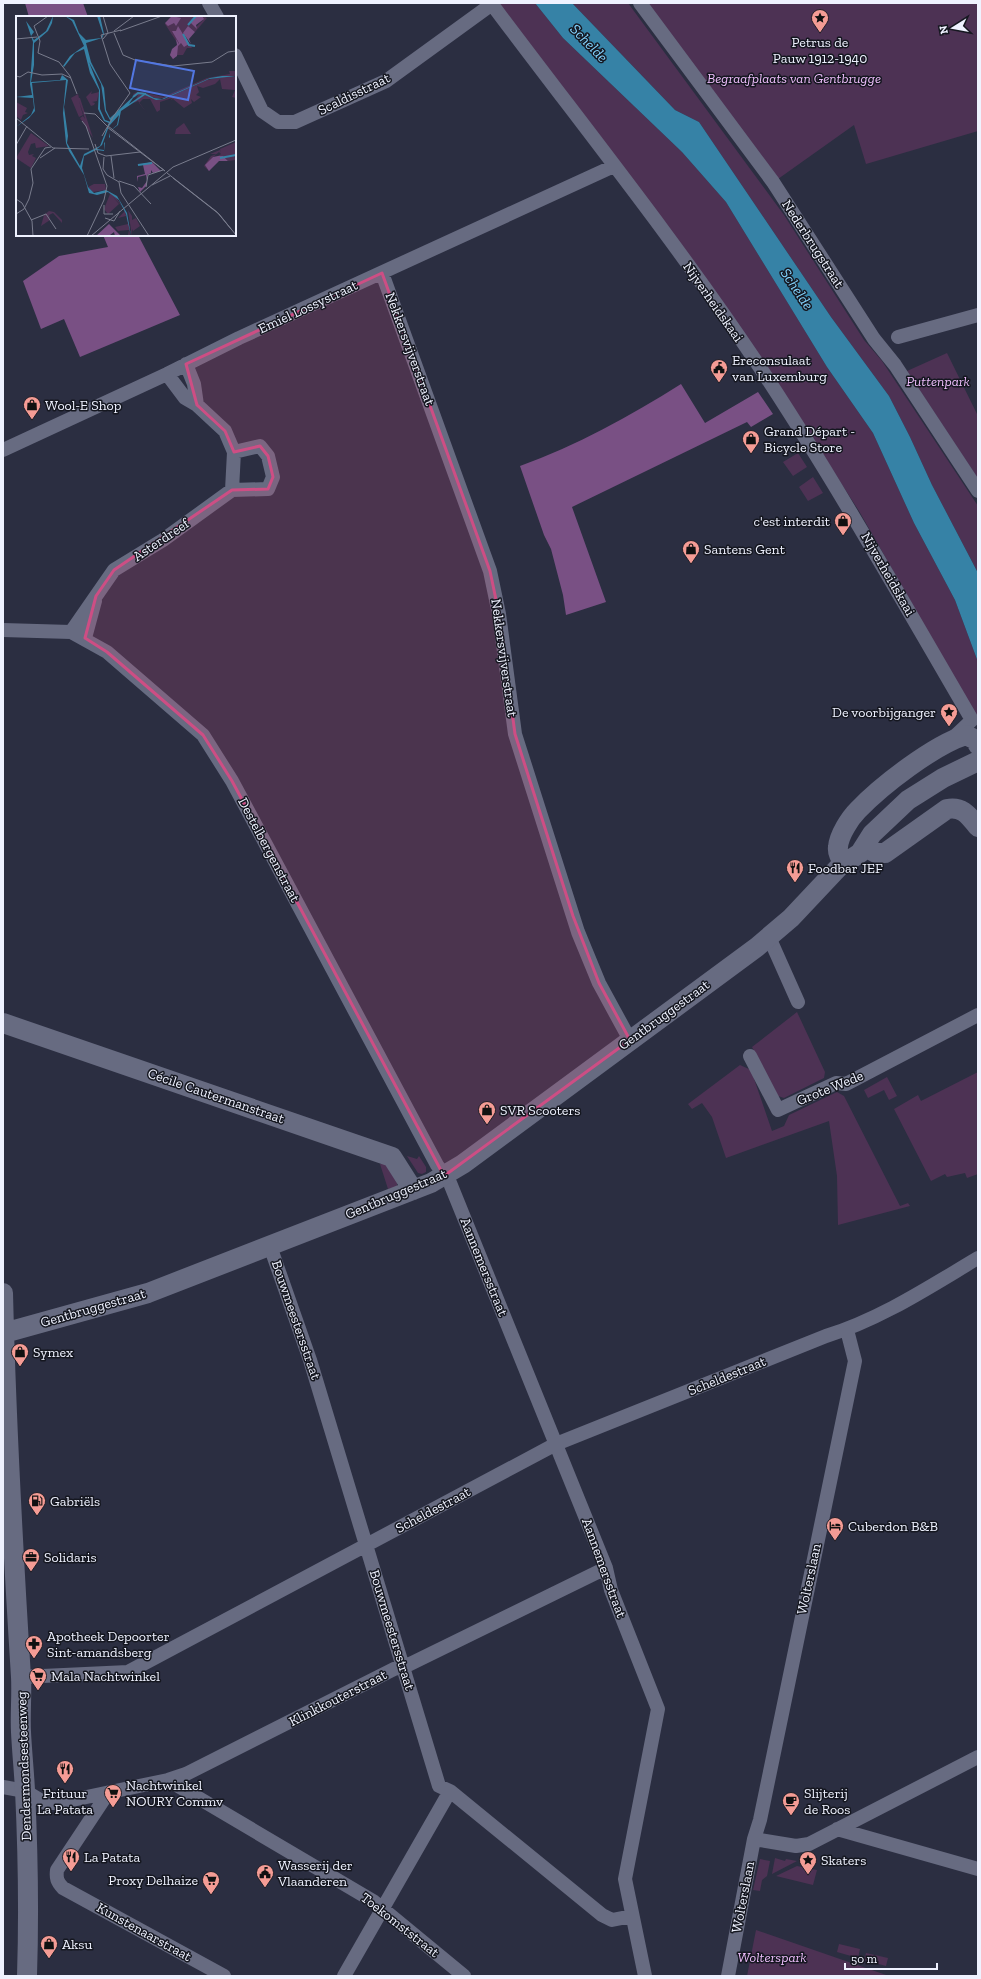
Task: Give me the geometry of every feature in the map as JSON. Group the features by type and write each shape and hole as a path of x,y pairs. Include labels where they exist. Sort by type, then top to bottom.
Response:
{"street":[{"path":"209,3 216,16"},
{"name":"Scaldisstraat","path":"236,57 262,111 278,122 295,122 386,81 491,3"},
{"name":"Nijverheidskaai","path":"491,3 697,277 757,363 853,514 972,720 951,740"},
{"name":"Nederbrugstraat","path":"640,3 773,182 874,339 895,365 978,491"},
{"name":"Emiel Lossystraat","path":"3,450 614,166"},
{"name":"Nekkersvijverstraat","path":"382,273 490,571 499,614 515,734 573,916 598,983 630,1040"},
{"path":"898,337 978,315"},
{"path":"186,364 194,384 197,405"},
{"path":"167,374 185,398 197,405 225,431 234,452 232,490 268,489 273,477 268,456 260,446 234,452"},
{"name":"Asterdreef","path":"71,632 114,570 163,540 232,490"},
{"name":"Asterdreef","path":"85,638 96,596"},
{"name":"Destelbergenstraat","path":"3,630 71,632 85,638 107,652 203,735 232,781 444,1176"},
{"path":"844,864 839,856 838,847 846,826 858,810 894,780 951,740 966,735 976,740 977,756"},
{"name":"Gentbruggestraat","path":"4,1333 148,1293 413,1190 444,1176 769,937 791,918 844,864 860,853 872,834 908,800 977,756"},
{"path":"851,820 865,847 876,854 885,853 940,813 953,808 964,811 978,828"},
{"path":"769,937 798,1002"},
{"name":"Grote Wede","path":"750,1056 778,1110 836,1083 846,1084 978,1014"},
{"name":"Cécile Cautermanstraat","path":"3,1023 392,1157 413,1190"},
{"name":"Aannemersstraat","path":"444,1176 453,1190 606,1568 611,1590 658,1709 626,1866 625,1879 645,1976"},
{"name":"Bouwmeestersstraat","path":"270,1246 310,1360 439,1786 450,1791 602,1915 612,1920 632,1916"},
{"path":"847,1330 887,1311 978,1258"},
{"name":"Dendermondsesteenweg","path":"3,1293 4,1417 14,1538 18,1653 21,1677 21,1732 25,1791 28,1887 27,1976"},
{"name":"Scheldestraat","path":"21,1677 128,1672 556,1444 826,1336 847,1330"},
{"name":"Wolterslaan","path":"728,1976 754,1838 855,1361 847,1330"},
{"name":"Klinkkouterstraat","path":"25,1791 45,1803 58,1803 168,1780 186,1774 403,1666 606,1568"},
{"path":"754,1838 803,1846 978,1757"},
{"name":"Toekomststraat","path":"168,1780 373,1901 464,1976"},
{"path":"3,1787 25,1791"},
{"path":"344,1976 450,1791"},
{"name":"Kunstenaarstraat","path":"108,1793 57,1870 56,1876 58,1883 63,1888 224,1976"},
{"path":"837,1829 978,1868"}],"highlighted area":[{"path":"382,273 490,571 499,614 515,734 573,916 599,983 630,1040 444,1176 232,781 203,735 107,652 85,638 96,596 114,570 232,490 268,489 273,477 268,456 260,446 234,452 225,431 197,405 186,364"}],"green space":[{"path":"499,3 535,3 563,38 682,152 726,202 827,367 873,433 914,523 955,600 978,662 978,719 859,511 762,360"},
{"path":"572,3 628,3 784,215 864,340 882,361 978,506 978,573 932,485 889,396 831,317 699,122 675,110"},
{"name":"Begraafplaats van Gentbrugge","path":"647,3 978,3 978,131 866,164 854,125 778,179"},
{"name":"Puttenpark","path":"947,353 978,416 978,479 907,371"},
{"path":"798,453 807,467 793,476 783,462"},
{"path":"813,477 823,493 808,501 799,487"},
{"path":"797,1012 825,1072 824,1078 784,1098 778,1096 752,1047"},
{"path":"740,1065 751,1070 772,1131 784,1126 789,1115 837,1092 844,1096 900,1206 908,1203 910,1206 838,1225 837,1176 829,1121 726,1158 712,1117 702,1103 692,1109 688,1104"},
{"path":"978,1072 978,1174 967,1178 965,1173 947,1177 945,1174 931,1181 894,1109 918,1095 921,1101"},
{"path":"887,1077 897,1096 889,1100 884,1090 868,1098 864,1090"},
{"path":"407,1156 417,1159 419,1156 426,1167 426,1172 422,1174 418,1173"},
{"path":"380,1164 387,1164 397,1181 397,1187 388,1189"},
{"path":"775,1858 785,1861 786,1859 797,1861 772,1874"},
{"path":"760,1859 770,1861 767,1876 762,1880 760,1891 753,1890"},
{"path":"797,1866 817,1870 813,1885 776,1876"},
{"name":"Wolterspark","path":"756,1930 889,1976 747,1976"},
{"path":"839,1944 860,1949 858,1958 837,1952"},
{"path":"866,1953 888,1958 886,1966 864,1960"}],"shaded area":[{"path":"25,3 83,3 88,16 29,16"},
{"path":"103,236 139,236 180,315 80,357 64,319 41,329 23,281 59,256 108,247"},
{"path":"681,384 705,423 758,392 773,414 751,427 747,422 572,507 606,602 566,615 563,595 551,549 544,535 520,466 562,449 602,430"}],"water":[{"name":"Schelde","path":"535,3 572,3 675,110 699,122 831,317 889,396 932,485 978,573 978,662 955,600 914,523 873,433 827,367 726,202 682,152 563,38"}],"place":[{"name":"Petrus de Pauw 1912-1940","path":"820,33"},
{"name":"Ereconsulaat van Luxemburg","path":"719,383"},
{"name":"Wool-E Shop","path":"32,420"},
{"name":"Grand Départ - Bicycle Store","path":"751,454"},
{"name":"c'est interdit","path":"843,536"},
{"name":"Santens Gent","path":"691,564"},
{"name":"De voorbijganger","path":"949,727"},
{"name":"Foodbar JEF","path":"795,883"},
{"name":"SVR Scooters","path":"487,1125"},
{"name":"Symex","path":"20,1367"},
{"name":"Gabriëls","path":"37,1516"},
{"name":"Cuberdon B&B","path":"835,1541"},
{"name":"Solidaris","path":"31,1572"},
{"name":"Apotheek Depoorter Sint-amandsberg","path":"34,1659"},
{"name":"Mala Nachtwinkel","path":"38,1691"},
{"name":"Frituur La Patata","path":"65,1784"},
{"name":"Nachtwinkel NOURY Commv","path":"113,1808"},
{"name":"Slijterij de Roos","path":"791,1816"},
{"name":"La Patata","path":"71,1872"},
{"name":"Skaters","path":"808,1875"},
{"name":"Wasserij der Vlaanderen","path":"265,1888"},
{"name":"Proxy Delhaize","path":"211,1895"},
{"name":"Aksu","path":"49,1959"}]}
